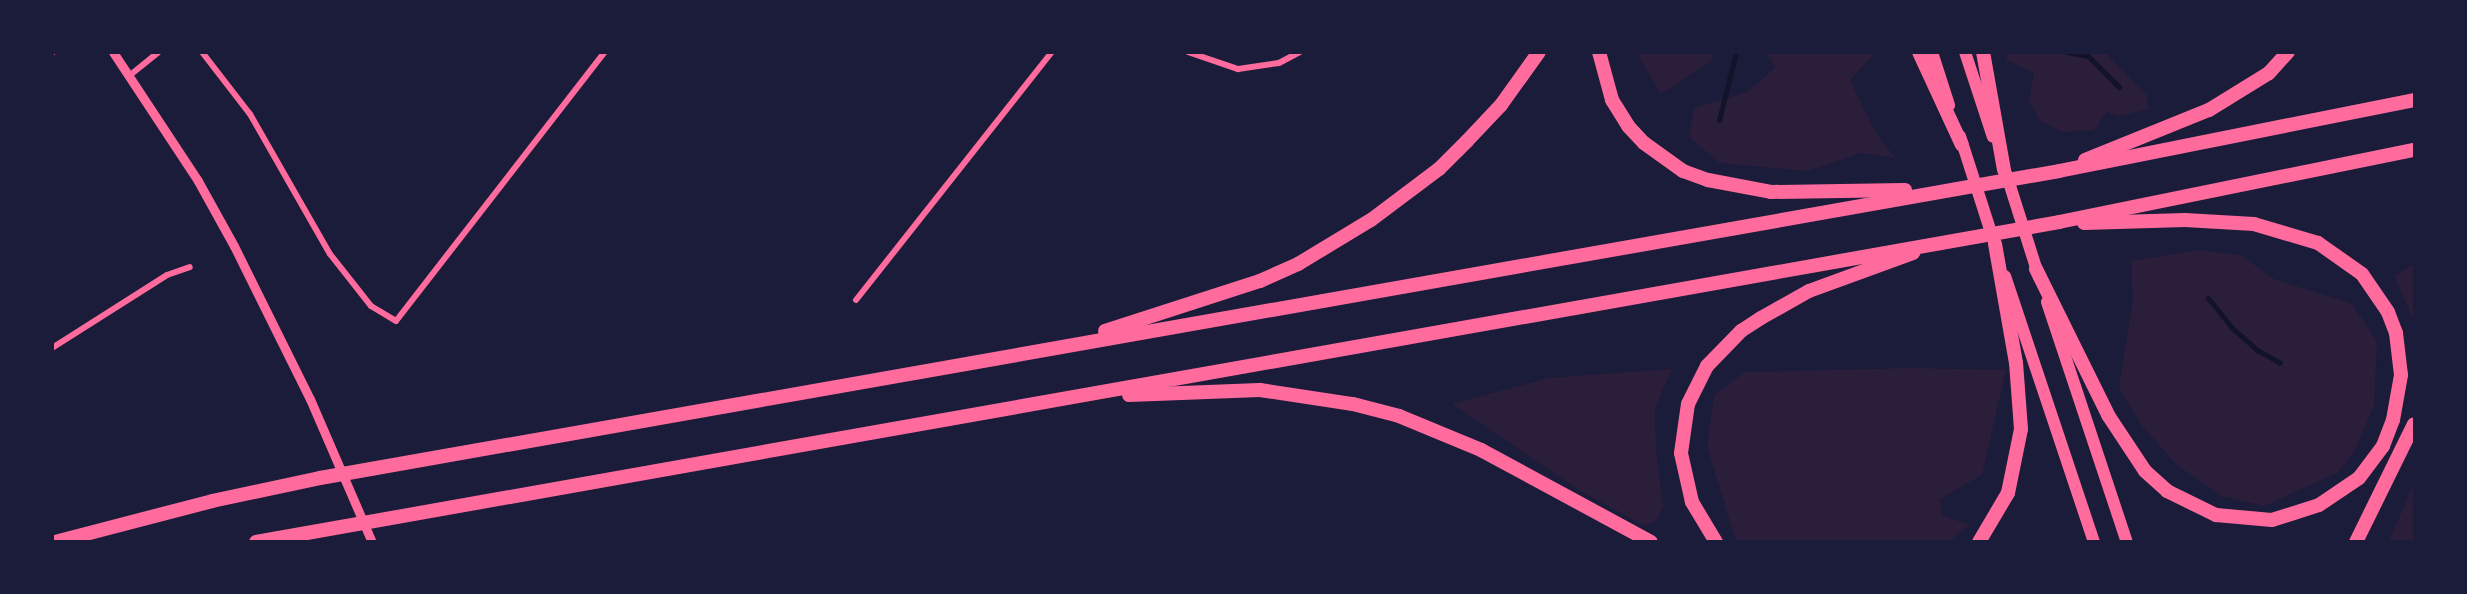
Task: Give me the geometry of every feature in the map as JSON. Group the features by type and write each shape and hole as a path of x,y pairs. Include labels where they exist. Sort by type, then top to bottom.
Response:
{"highway":[{"path":"1044,350 1221,297 1298,264 1336,243 1439,169 1501,105 1539,52"},
{"path":"1599,52 1612,100 1628,126 1644,144 1683,171 1708,180 1771,192 1929,191"},
{"path":"1919,52 1962,145"},
{"path":"1983,52 2004,170"},
{"path":"2059,171 2209,110 2269,73 2288,52"},
{"path":"55,542 212,501 320,478 1929,191 2059,171 2415,100"},
{"path":"2076,221 2415,150"},
{"path":"256,542 1945,241 2076,221 2185,220 2254,224 2318,243 2343,258 2362,274 2382,303 2396,333 2400,354 2400,395 2393,420 2372,464 2359,478 2319,505 2272,520 2216,515 2190,505 2145,471 2128,446 2108,415 2036,269"},
{"path":"1716,542 1692,502 1681,453 1688,404 1707,366 1742,331 1809,291 1945,241"},
{"path":"1979,542 2008,493 2021,429 2016,363 1995,244"},
{"path":"1076,397 1260,390 1353,404 1440,430 1652,542"},
{"path":"2356,542 2415,424"}],"main road":[{"path":"1932,52 2094,542"},
{"path":"1965,52 2127,542"}],"street":[{"path":"113,52 198,181 310,399 372,542"},
{"path":"129,76 159,52"},
{"path":"202,52 250,114 330,254 371,306 396,321 605,52"},
{"path":"856,300 1052,52"},
{"path":"1188,52 1238,69 1279,63 1300,52"},
{"path":"52,348 167,275 190,267"}],"shaded area":[{"path":"1637,53 1714,53 1711,61 1661,94"},
{"path":"1765,53 1875,53 1850,80 1875,131 1895,158 1861,153 1807,171 1720,163 1689,137 1694,108 1747,92 1776,67"},
{"path":"2007,53 2106,53 2147,96 2149,109 2120,116 2107,112 2094,130 2062,132 2039,120 2029,100 2034,73 2007,60"},
{"path":"2198,250 2241,255 2274,279 2352,304 2377,341 2374,406 2354,452 2337,473 2264,506 2221,496 2177,465 2142,426 2119,388 2133,300 2131,261"},
{"path":"2414,264 2414,322 2394,276"},
{"path":"1912,368 2006,370 1982,475 1940,499 1943,516 1970,525 1950,541 1736,541 1707,447 1714,396 1744,372"},
{"path":"1672,369 1655,408 1656,449 1663,506 1658,519 1645,526 1579,490 1452,404 1548,378"},
{"path":"2414,483 2414,541 2389,541"}],"waterway":[{"path":"1719,120 1736,52"},
{"path":"2067,52 2088,56 2119,87"},
{"path":"2208,298 2232,328 2257,350 2280,363"}]}
